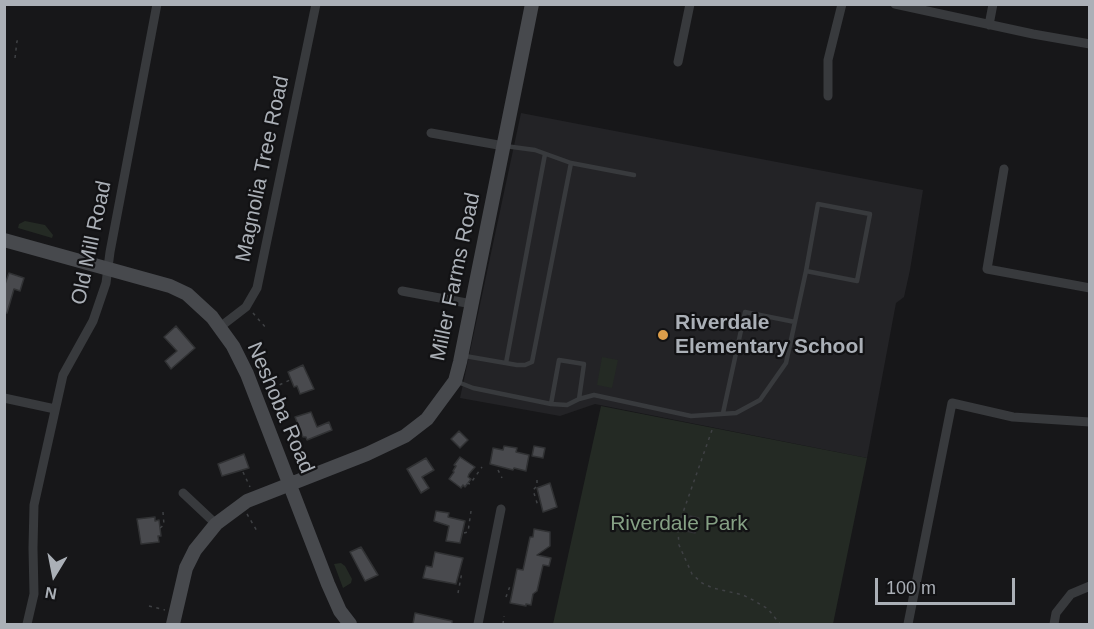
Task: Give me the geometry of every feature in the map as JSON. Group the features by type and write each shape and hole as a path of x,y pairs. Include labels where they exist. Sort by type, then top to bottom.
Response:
{"street":[{"name":"Old Mill Road","path":"27,624 34,594 34,505 66,369 99,308 106,283 157,4"},
{"name":"Magnolia Tree Road","path":"220,327 252,300 257,288 316,4"},
{"name":"Miller Farms Road","path":"174,618 186,568 195,550 216,524 230,512 289,483 367,454 405,436 427,419 455,381 532,4"},
{"path":"678,62 690,4"},
{"path":"828,96 828,60 842,4"},
{"path":"895,4 1089,44"},
{"path":"989,25 993,4"},
{"path":"431,133 504,146"},
{"path":"1004,170 987,269 1089,288"},
{"name":"Neshoba Road","path":"4,240 179,290 195,300 220,327 233,346 247,374 334,597 340,611 350,624"},
{"path":"402,291 472,304"},
{"path":"4,398 55,409"},
{"path":"908,624 952,403 1013,417 1089,422"},
{"path":"183,493 216,524"},
{"path":"478,624 501,509"},
{"path":"1054,624 1056,613 1071,594 1089,588"}],"lane":[{"path":"504,146 545,154 571,163 634,175"},
{"path":"506,363 545,154"},
{"path":"462,355 525,365 532,362 571,163"},
{"path":"455,381 473,388 551,404 567,405 594,395 691,416 735,412 760,400 786,363 818,204 870,214 856,281 806,271"},
{"path":"723,414 745,312 795,322"},
{"path":"551,404 559,360 584,364 579,399"}],"path":[{"path":"15,58 17,41 21,41"},
{"path":"246,306 266,328"},
{"path":"263,392 290,380"},
{"path":"712,430 680,520 679,545 692,573 702,583 753,600 768,609 780,624"},
{"path":"468,483 470,484 482,467"},
{"path":"498,470 502,478"},
{"path":"243,472 255,498"},
{"path":"537,480 537,486 533,490 538,506"},
{"path":"464,533 468,532 471,511"},
{"path":"160,528 164,525 163,512"},
{"path":"245,512 257,531"},
{"path":"458,593 462,572"},
{"path":"506,597 510,586 513,586"},
{"path":"149,606 174,618"},
{"path":"503,624 504,616"}],"shaded area":[{"path":"521,113 923,190 910,270 904,297 896,303 867,458 595,404 560,416 460,398"}],"green space":[{"path":"25,221 45,225 53,235 52,238 18,228 19,224"},
{"path":"602,357 618,360 612,388 597,385"},
{"name":"Riverdale Park","path":"601,406 867,458 833,624 553,624"},
{"path":"341,563 352,579 351,583 343,588 334,564"}],"building":[{"path":"9,273 24,278 20,291 14,289 7,313 4,313 4,287"},
{"path":"176,326 195,348 171,369 165,361 177,351 164,337"},
{"path":"303,365 314,389 300,394 297,386 294,387 288,372"},
{"path":"311,412 317,427 329,422 332,430 307,440 303,437 295,417"},
{"path":"459,431 468,440 460,448 451,439"},
{"path":"504,446 517,448 516,452 529,455 526,471 490,464 493,448 503,450"},
{"path":"534,446 545,448 543,458 532,456"},
{"path":"244,454 249,468 222,476 218,464"},
{"path":"460,457 475,467 468,477 471,479 465,487 463,485 461,488 449,479"},
{"path":"426,458 434,470 422,477 429,488 421,493 407,469"},
{"path":"550,483 557,507 543,512 537,488"},
{"path":"436,511 449,513 448,517 465,521 460,543 446,541 449,526 434,521"},
{"path":"690,516 699,518 695,533 686,531"},
{"path":"155,517 155,521 159,520 161,536 158,536 159,542 141,544 137,519"},
{"path":"534,529 550,532 550,546 537,555 551,558 549,566 543,565 531,605 510,603 517,569 523,570"},
{"path":"361,547 378,575 365,581 350,552"},
{"path":"435,552 463,558 456,584 423,578 426,566 432,567"},
{"path":"415,613 452,621 452,624 413,624"}],"place":[{"name":"Riverdale Elementary School","path":"663,335"}]}
